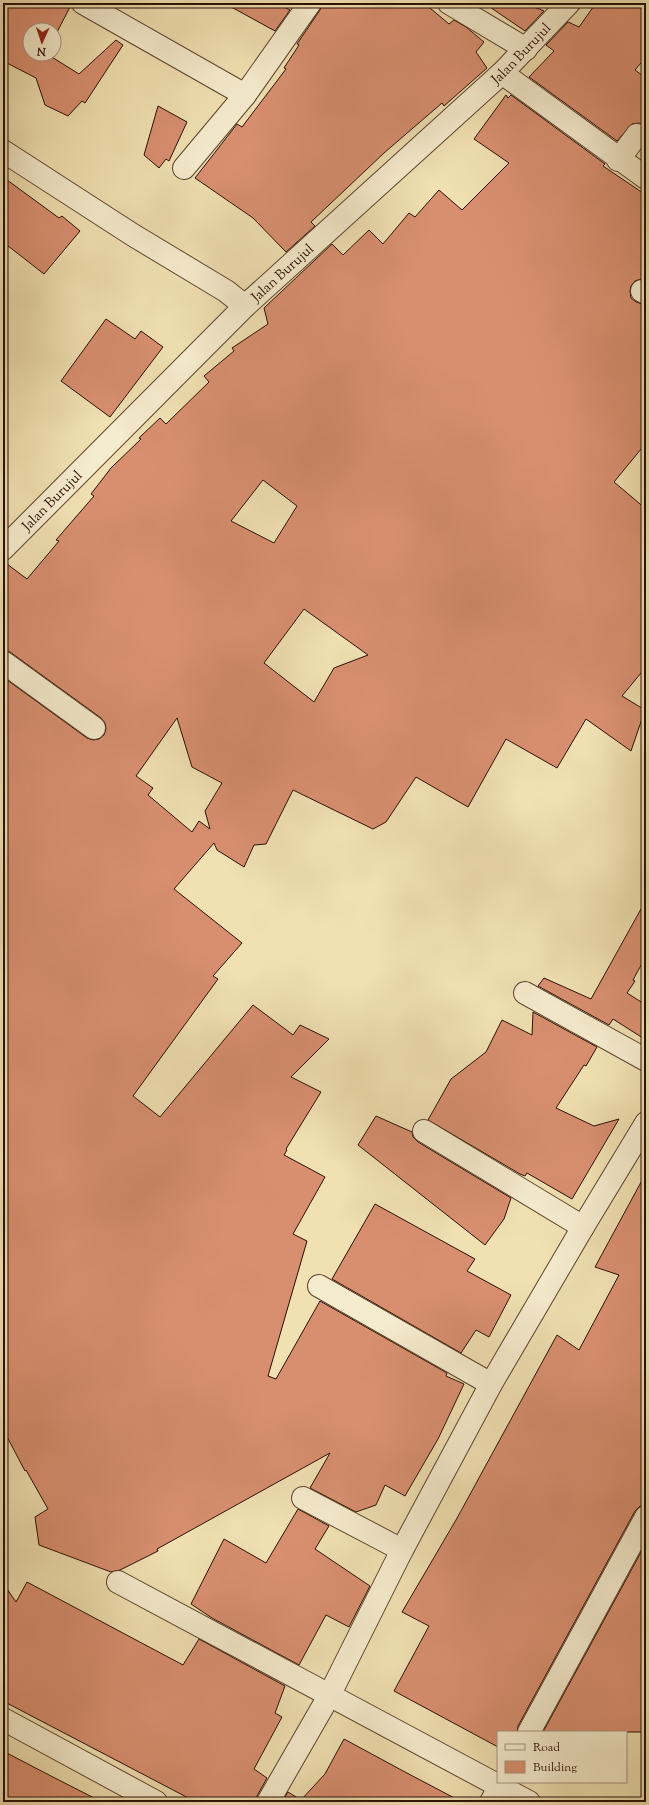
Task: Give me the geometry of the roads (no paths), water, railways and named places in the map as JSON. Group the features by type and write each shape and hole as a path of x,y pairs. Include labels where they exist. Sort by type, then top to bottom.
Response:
{"street":[{"path":"83,3 245,95"},
{"path":"184,168 245,95 310,3"},
{"path":"449,3 526,49"},
{"name":"Jalan Burujul","path":"3,549 245,306 502,73 569,3"},
{"path":"502,73 618,160 646,178"},
{"path":"618,160 638,135"},
{"path":"3,151 133,235 226,291 245,306"},
{"path":"3,662 94,728"},
{"path":"525,993 646,1060"},
{"path":"268,1802 329,1696 402,1550 492,1384 583,1227 646,1123"},
{"path":"424,1131 583,1227"},
{"path":"319,1286 492,1384"},
{"path":"303,1498 402,1550"},
{"path":"530,1731 646,1518"},
{"path":"118,1582 329,1696 498,1790 529,1802"},
{"path":"3,1719 156,1802"}]}
